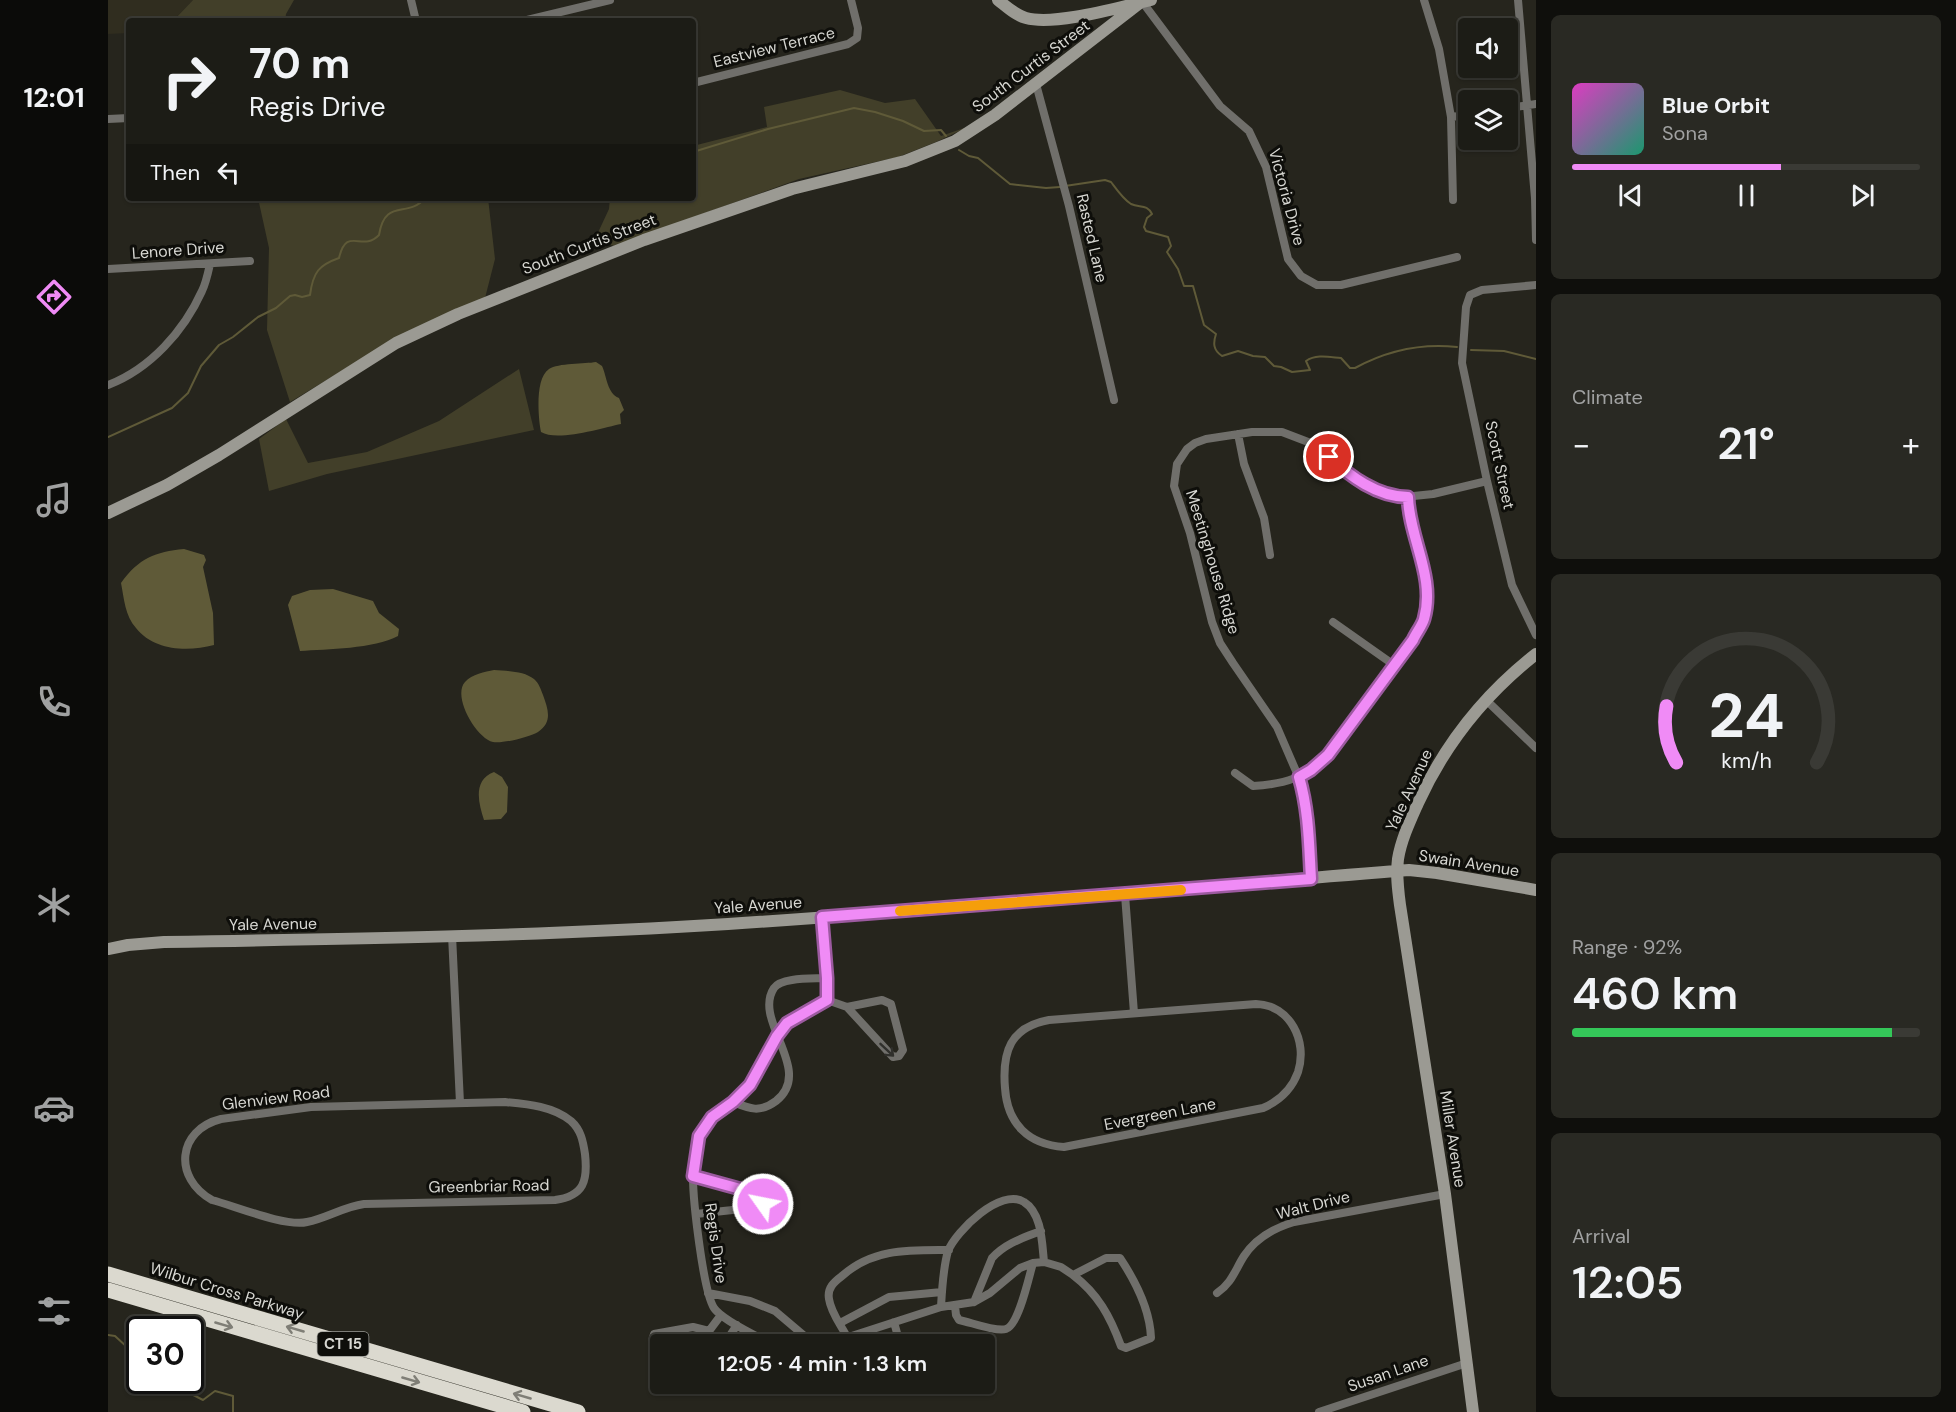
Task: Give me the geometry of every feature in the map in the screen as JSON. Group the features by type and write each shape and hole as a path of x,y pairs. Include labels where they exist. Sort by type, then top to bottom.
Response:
{"highway":[{"name":"Wilbur Cross Parkway","path":"108,1274 578,1412"},
{"name":"Wilbur Cross Parkway","path":"108,1290 523,1412"}],"street":[{"path":"411,0 415,18"},
{"path":"551,18 610,0"},
{"name":"Eastview Terrace","path":"696,82 848,44 857,38 858,28 851,0"},
{"path":"998,0 1025,18 1039,20 1056,20 1144,1"},
{"path":"1424,0 1439,49 1451,117 1453,200"},
{"path":"1518,0 1532,105 1536,240"},
{"name":"South Curtis Street","path":"108,513 219,455 396,343 458,314 644,240 792,189 905,161 940,148 969,133 1144,1"},
{"name":"Victoria Drive","path":"1144,1 1220,106 1249,131 1266,167 1288,259 1301,276 1317,285 1341,285 1457,257"},
{"name":"Rasted Lane","path":"1036,84 1063,182 1114,400"},
{"path":"1451,117 1458,116"},
{"path":"108,119 126,118"},
{"name":"Lenore Drive","path":"108,269 250,261"},
{"path":"108,385 145,363 172,339 204,288 210,264"},
{"name":"Scott Street","path":"1536,285 1482,290 1470,296 1466,307 1462,363 1512,585 1536,635"},
{"name":"Meetinghouse Ridge","path":"1311,879 1308,826 1304,794 1299,777 1277,727 1220,643 1206,604 1190,533 1174,486 1177,464 1187,449 1206,439 1238,434 1282,432 1316,445 1346,472 1364,484 1383,492 1408,497 1433,494 1487,481"},
{"path":"1238,434 1244,464 1264,518 1270,555"},
{"path":"1235,773 1253,786 1275,785 1299,777 1311,770 1328,755 1423,621 1427,597 1425,572 1409,510 1408,497"},
{"path":"1333,622 1394,665"},
{"name":"Yale Avenue","path":"108,949 164,942 590,931 822,917 1397,871 1402,843 1423,792 1446,751 1486,700 1536,654"},
{"path":"1486,700 1536,748"},
{"name":"Swain Avenue","path":"1397,871 1437,873 1536,890"},
{"name":"Miller Avenue","path":"1397,871 1445,1194 1473,1412"},
{"path":"1125,894 1134,1013"},
{"path":"822,917 827,1000 848,1007 882,1000 891,1004 903,1050 899,1056 892,1057 848,1007"},
{"path":"452,935 460,1103"},
{"path":"733,1102 753,1110 768,1107 781,1097 789,1080 786,1054 777,1036 770,1013 769,999 775,987 782,981 827,978"},
{"name":"Regis Drive","path":"753,1334 714,1309 708,1293 696,1215 693,1176 699,1136 712,1117 733,1102 750,1085 777,1036 787,1023 827,1000"},
{"name":"Evergreen Lane","path":"1267,1005 1286,1015 1293,1023 1300,1047 1298,1071 1281,1098 1253,1112 1064,1147 1042,1143 1022,1130 1014,1120 1006,1094 1005,1057 1014,1038 1040,1022 1134,1013 1267,1005"},
{"name":"Greenbriar Road","path":"364,1204 555,1200 572,1196 584,1184 586,1165 583,1139 571,1122 561,1114 528,1104 460,1103"},
{"name":"Glenview Road","path":"364,1204 344,1208 314,1221 297,1224 212,1200 200,1193 191,1183 186,1171 187,1148 192,1136 200,1128 221,1119 311,1107 460,1103"},
{"path":"693,1176 755,1193 762,1197 763,1204 759,1207 696,1215"},
{"name":"Walt Drive","path":"1217,1293 1230,1282 1244,1255 1252,1246 1262,1237 1282,1226 1311,1218 1445,1194"},
{"path":"941,1307 949,1250 969,1223 996,1203 1007,1199 1017,1199 1025,1202 1033,1211 1041,1231 1044,1262"},
{"path":"974,1302 992,1258 1006,1245 1041,1231"},
{"path":"848,1334 833,1312 829,1298 834,1283 850,1269 874,1256 893,1251 949,1250"},
{"path":"859,1334 941,1307 974,1302 990,1293 1020,1268 1044,1262 1061,1267 1072,1275 1088,1286 1113,1325 1121,1346 1126,1348 1151,1338 1150,1326 1134,1279 1120,1258 1106,1258 1072,1275"},
{"path":"955,1306 959,1320 995,1329 1007,1329 1013,1324 1018,1312 1033,1263"},
{"path":"840,1323 889,1297 942,1292"},
{"path":"708,1293 750,1302 775,1311 802,1334"},
{"path":"708,1334 721,1315"},
{"path":"894,1322 897,1334"},
{"path":"731,1334 737,1326"},
{"path":"654,1334 693,1327 709,1331"},
{"name":"Susan Lane","path":"1319,1412 1467,1363"}],"shaded area":[{"path":"108,0 193,0 176,18 126,18 126,33 108,34"},
{"path":"193,0 294,0 285,18 176,18"},
{"path":"840,90 885,103 915,99 941,136 970,126 898,157 799,179 614,246 595,239 609,209 610,201 696,201 696,145 767,127 764,107"},
{"path":"259,201 488,201 495,259 485,298 398,337 290,402 267,330 269,248"},
{"path":"596,362 602,366 610,389 619,398 624,410 620,414 621,424 558,436 541,432 539,398 541,381 545,374 553,367"},
{"path":"519,369 534,430 327,474 269,491 259,439 286,419 308,463 367,452 439,421"},
{"path":"184,549 204,555 206,560 203,567 213,613 214,645 183,649 162,645 143,636 132,623 127,612 121,583 128,574 141,562 156,554"},
{"path":"333,589 373,601 379,613 399,629 398,636 364,646 300,651 288,605 292,596 310,590"},
{"path":"494,670 520,673 530,676 537,682 548,710 546,724 538,732 516,740 493,742 486,739 473,725 464,706 462,688 471,677"},
{"path":"494,772 502,777 508,787 507,812 501,819 484,820 479,799 480,786 487,776"}],"waterway":[{"path":"696,151 768,129 854,108 903,121 924,131 941,130 946,136"},
{"path":"959,150 978,158 1010,184 1046,188 1060,187"},
{"path":"1065,186 1105,180 1111,182 1131,204 1146,207 1150,211 1152,214 1147,218 1144,227 1146,231 1168,237 1171,246 1167,252 1178,269 1184,286 1193,286 1204,325 1216,334 1214,346 1222,356 1238,351 1265,357 1274,366 1292,372 1310,370 1306,361 1318,357 1341,358 1350,368 1355,368 1404,349 1430,346 1457,347"},
{"path":"108,437 172,408 188,393 201,366 219,345 258,317 276,308 290,296 310,295 318,270 339,258 346,243 373,240 379,235 386,216 422,201"},
{"path":"1471,350 1504,351 1536,359"},
{"path":"108,1335 115,1336 126,1346"},
{"path":"191,1394 203,1400 215,1391 233,1396 233,1412"}],"slow traffic":[{"path":"900,911 1181,890"}],"route":[{"path":"763,1204 762,1197 755,1193 693,1176 695,1154 699,1136 712,1117 733,1102 750,1085 777,1036 787,1023 827,1000 822,917 1311,879 1308,826 1304,794 1299,777 1328,755 1413,640 1423,621 1427,597 1425,572 1409,510 1408,497 1383,492 1364,484 1329,457"}]}
